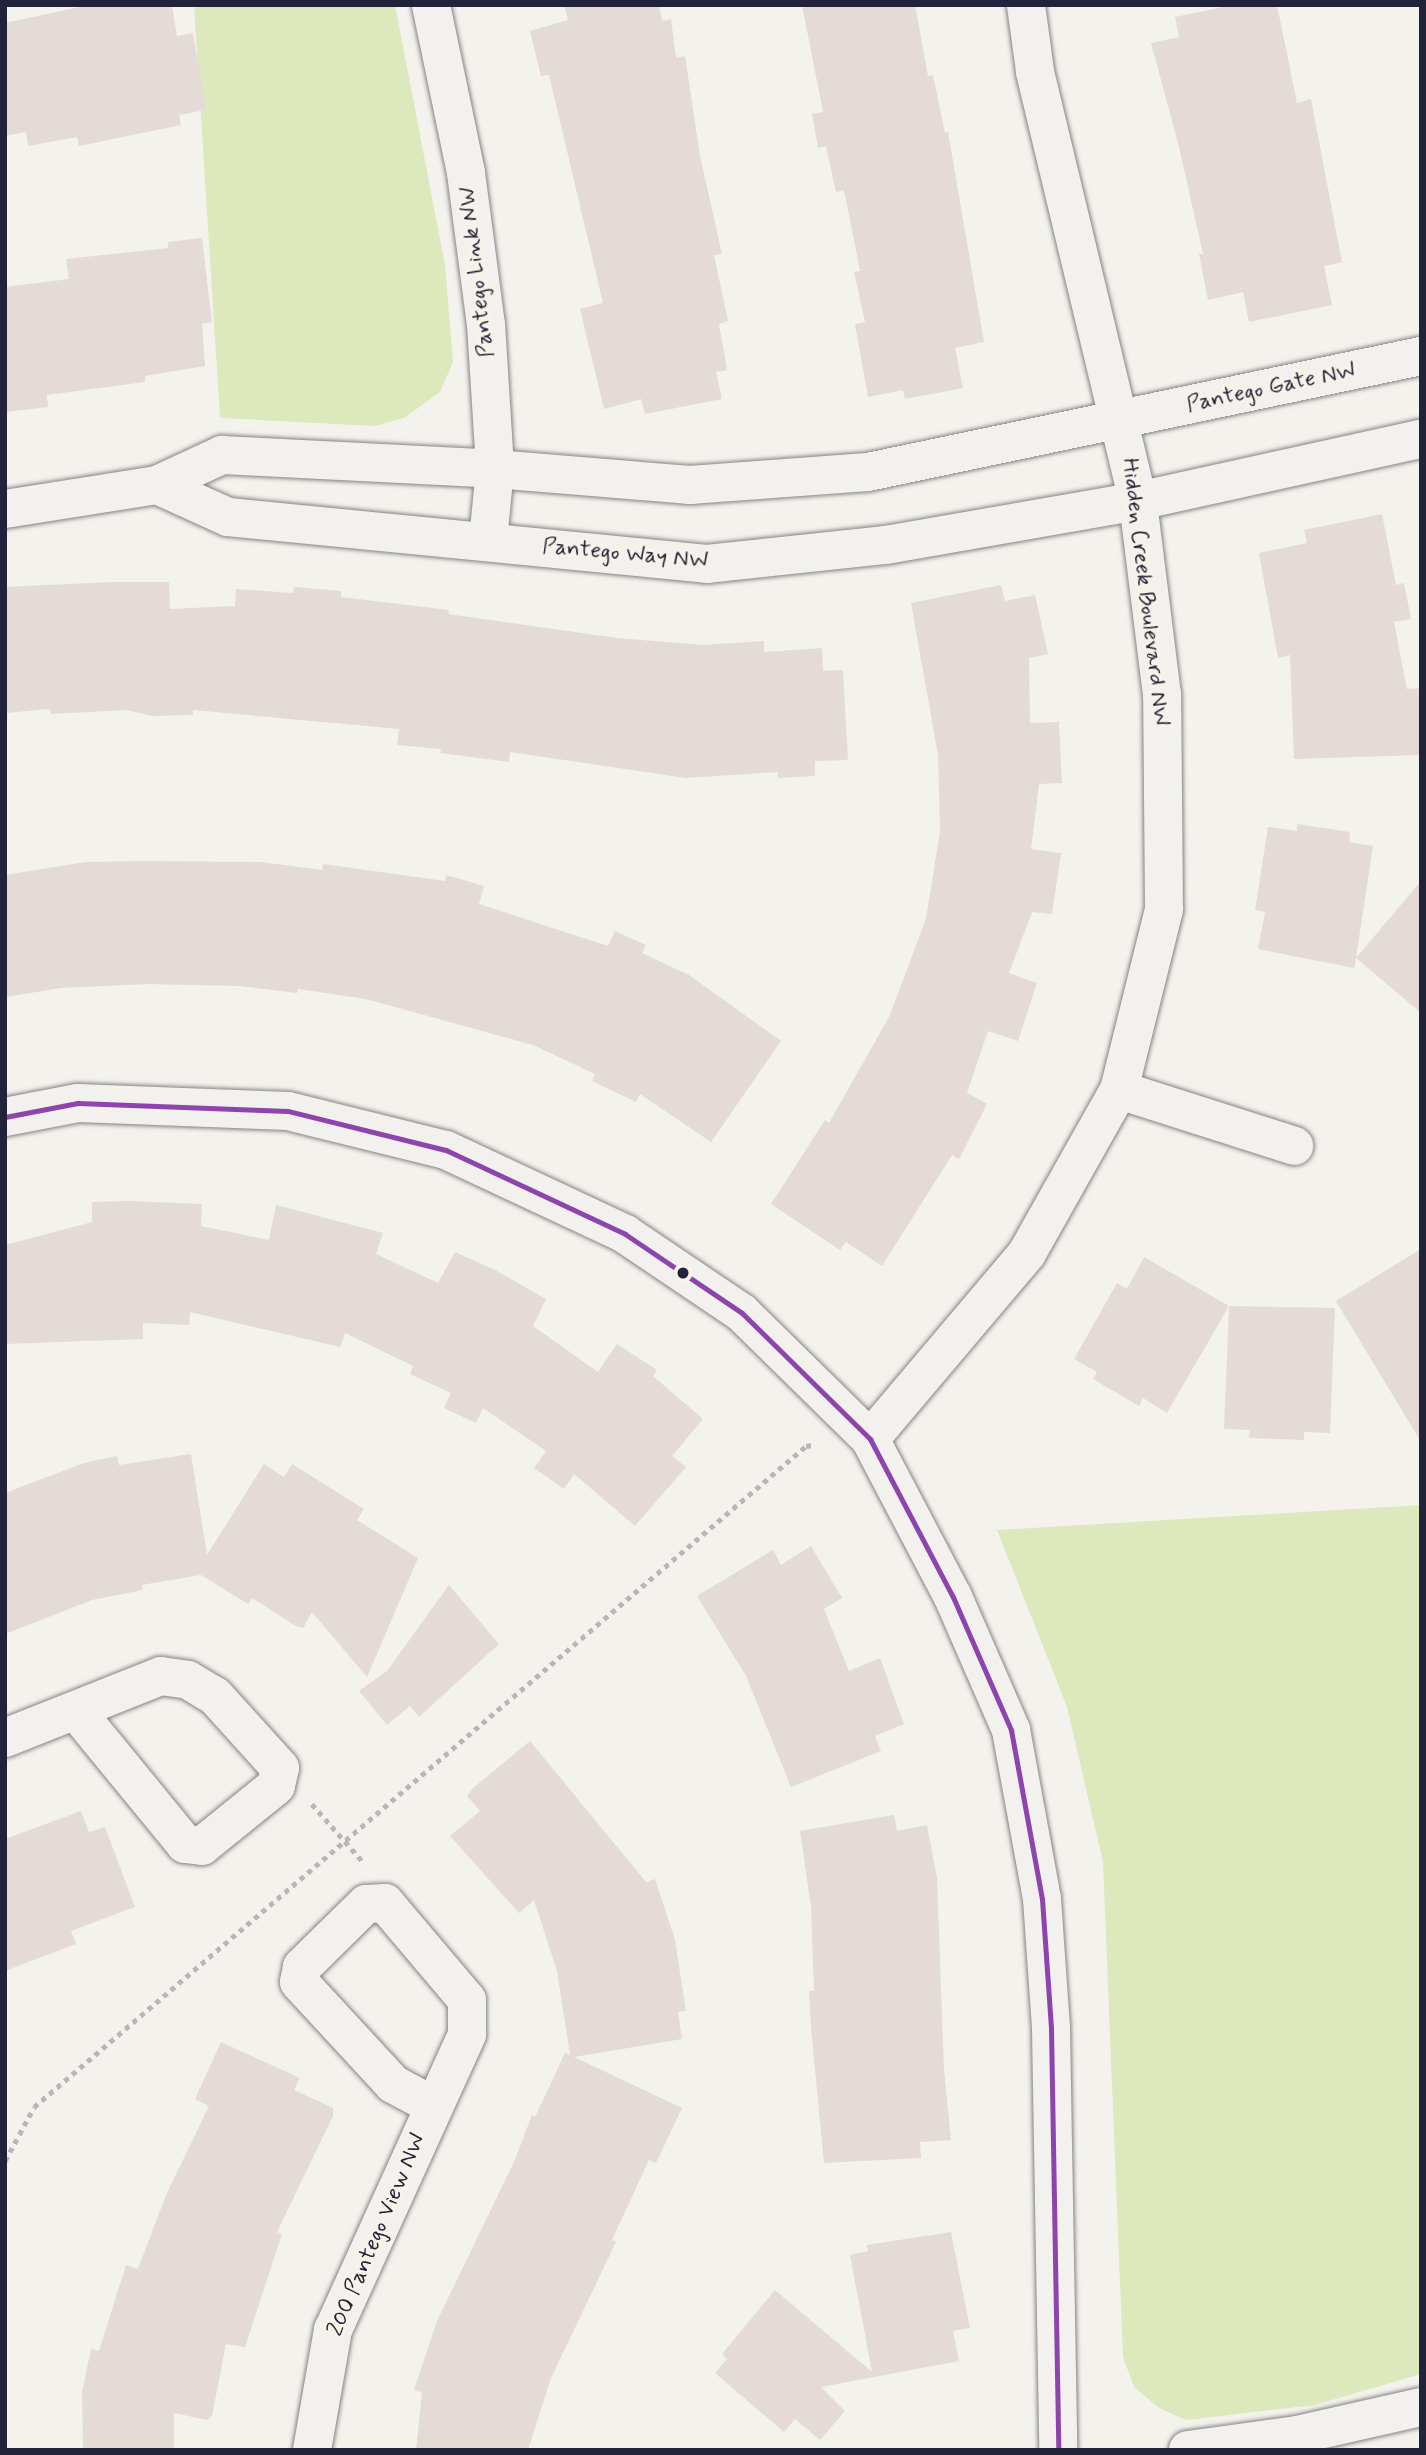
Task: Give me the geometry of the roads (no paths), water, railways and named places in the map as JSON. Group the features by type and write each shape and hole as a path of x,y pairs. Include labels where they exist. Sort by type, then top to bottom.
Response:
{"street":[{"name":"Pantego Link NW","path":"431,5 468,187 486,324 495,468 488,541"},
{"name":"Hidden Creek Boulevard NW","path":"870,1439 1027,1253 1119,1090 1164,909 1162,695 1138,501 1121,420 1035,71 1026,5"},
{"name":"Pantego Gate NW","path":"1121,420 1421,356"},
{"path":"5,509 157,485 222,454 495,468 690,485 868,472 1121,420"},
{"path":"1138,501 1421,439"},
{"name":"Pantego Way NW","path":"157,485 228,517 707,564 886,545 1138,501"},
{"path":"1119,1090 1294,1146"},
{"path":"5,1117 78,1103 288,1111 446,1150 625,1234 710,1291 742,1313 870,1439 953,1597 1012,1730 1042,1899 1051,2029 1058,2450"},
{"path":"5,1738 160,1676 188,1680 215,1696 279,1768 276,1786 202,1846 185,1844 76,1711"},
{"name":"200 Pantego View NW","path":"312,2450 333,2330 432,2105 467,2034 467,2000 384,1903 366,1905 302,1967 299,1982 393,2084 432,2105"},
{"path":"1188,2450 1297,2435 1421,2407"}]}
